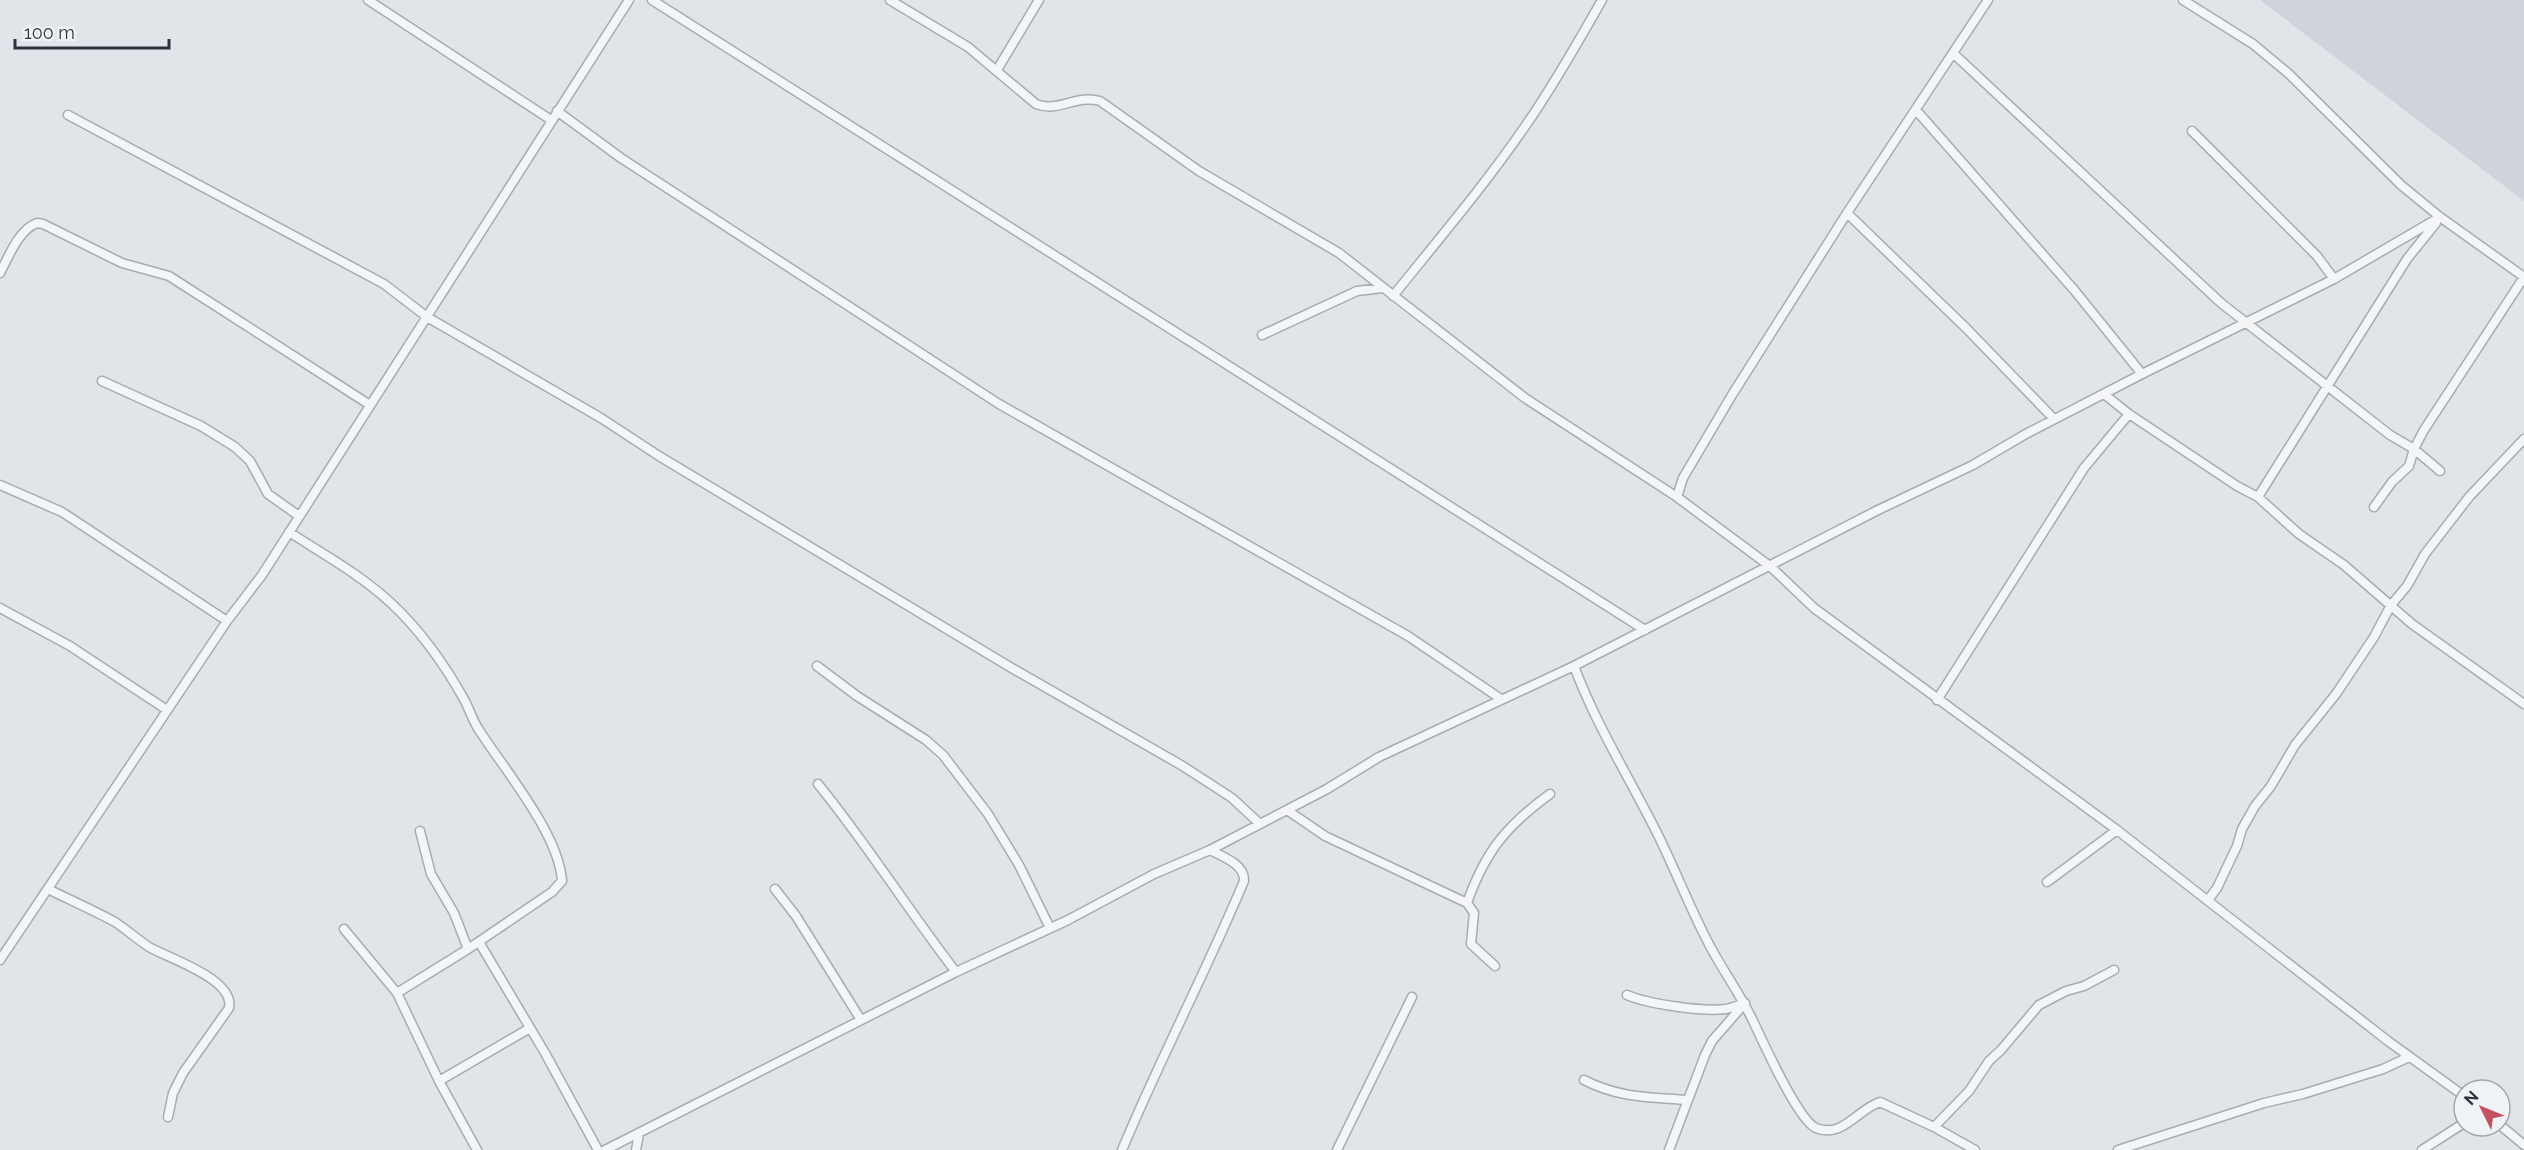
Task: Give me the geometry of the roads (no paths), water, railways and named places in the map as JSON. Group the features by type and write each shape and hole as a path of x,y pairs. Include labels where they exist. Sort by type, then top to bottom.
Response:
{"street":[{"path":"368,0 551,120"},
{"path":"0,960 226,621 262,575 629,0"},
{"path":"652,0 1645,630"},
{"path":"890,0 968,47 1036,104 1047,108 1077,99 1088,98 1100,101 1199,171 1339,253 1525,398 1677,497 1771,567 1814,608 2117,830 2409,1057 2452,1087"},
{"path":"997,70 1039,0"},
{"path":"1393,296 1525,126 1565,65 1602,0"},
{"path":"1677,497 1683,478 1847,213 1988,0"},
{"path":"2183,0 2253,44 2289,74 2361,147 2440,218 2524,277 2424,430 2414,449 2409,466 2392,482 2374,507"},
{"path":"1954,54 2221,303 2329,385 2390,435 2414,449 2440,471"},
{"path":"1916,110 2075,291 2142,374"},
{"path":"557,111 621,158 999,404 1408,636 1501,699"},
{"path":"68,115 384,284 427,317 601,418 659,456 1010,668 1181,765 1232,798 1260,824"},
{"path":"2192,131 2317,256 2334,279"},
{"path":"1847,213 1959,321 2054,419"},
{"path":"605,1150 956,972 1050,928 1154,874 1210,850 1327,789 1379,757 1574,666 1771,567 1878,510 1973,465 2054,419 2334,279 2440,218"},
{"path":"2258,497 2407,259 2440,218"},
{"path":"0,273 10,253 28,229 37,222 43,224 122,263 168,276 370,405"},
{"path":"1262,335 1357,291 1383,288"},
{"path":"102,381 201,426 235,447 250,461 268,494 299,516"},
{"path":"2104,394 2129,414 2236,486 2258,497 2300,534 2344,565 2412,624 2524,704"},
{"path":"1937,700 2084,468 2129,414"},
{"path":"2208,900 2217,888 2237,846 2242,829 2255,806 2271,786 2295,745 2342,685 2374,638 2391,605 2407,586 2425,554 2469,497 2524,439"},
{"path":"0,485 62,512 226,621"},
{"path":"290,532 352,573 390,602 425,638 465,702 478,729 505,765 534,812 555,854 561,872 562,881 559,887 479,942 397,993"},
{"path":"0,608 70,646 167,710"},
{"path":"817,666 943,754 988,814 1019,865 1050,928"},
{"path":"1574,666 1604,735 1656,831 1711,948 1745,1003 1769,1054 1798,1108 1810,1125 1824,1130 1838,1129 1873,1104 1880,1102 1934,1127 1975,1150"},
{"path":"818,784 858,834 922,929 956,972"},
{"path":"1467,903 1476,878 1498,841 1514,822 1550,795"},
{"path":"1287,810 1325,836 1467,903 1474,913 1471,945 1496,966"},
{"path":"2047,882 2117,830"},
{"path":"420,831 431,874 454,913 468,949"},
{"path":"1122,1150 1154,1073 1211,960 1244,881 1241,869 1210,850"},
{"path":"775,889 796,916 861,1020"},
{"path":"48,890 115,922 150,948 194,967 227,994 229,1008 183,1073 173,1093 168,1116"},
{"path":"344,929 397,993 477,1150"},
{"path":"479,942 598,1150"},
{"path":"1934,1127 1969,1091 1989,1061 2039,1005 2066,991 2084,986 2114,970"},
{"path":"1627,995 1647,1002 1703,1008 1726,1009 1745,1003"},
{"path":"1336,1150 1412,998"},
{"path":"1669,1150 1686,1100 1712,1041 1745,1003"},
{"path":"440,1081 530,1028"},
{"path":"2118,1150 2264,1103 2303,1094 2383,1069 2409,1057"},
{"path":"1584,1080 1605,1090 1626,1096 1686,1100"},
{"path":"2422,1150 2452,1131"},
{"path":"636,1150 639,1134"},
{"path":"2512,1135 2524,1145"}]}
